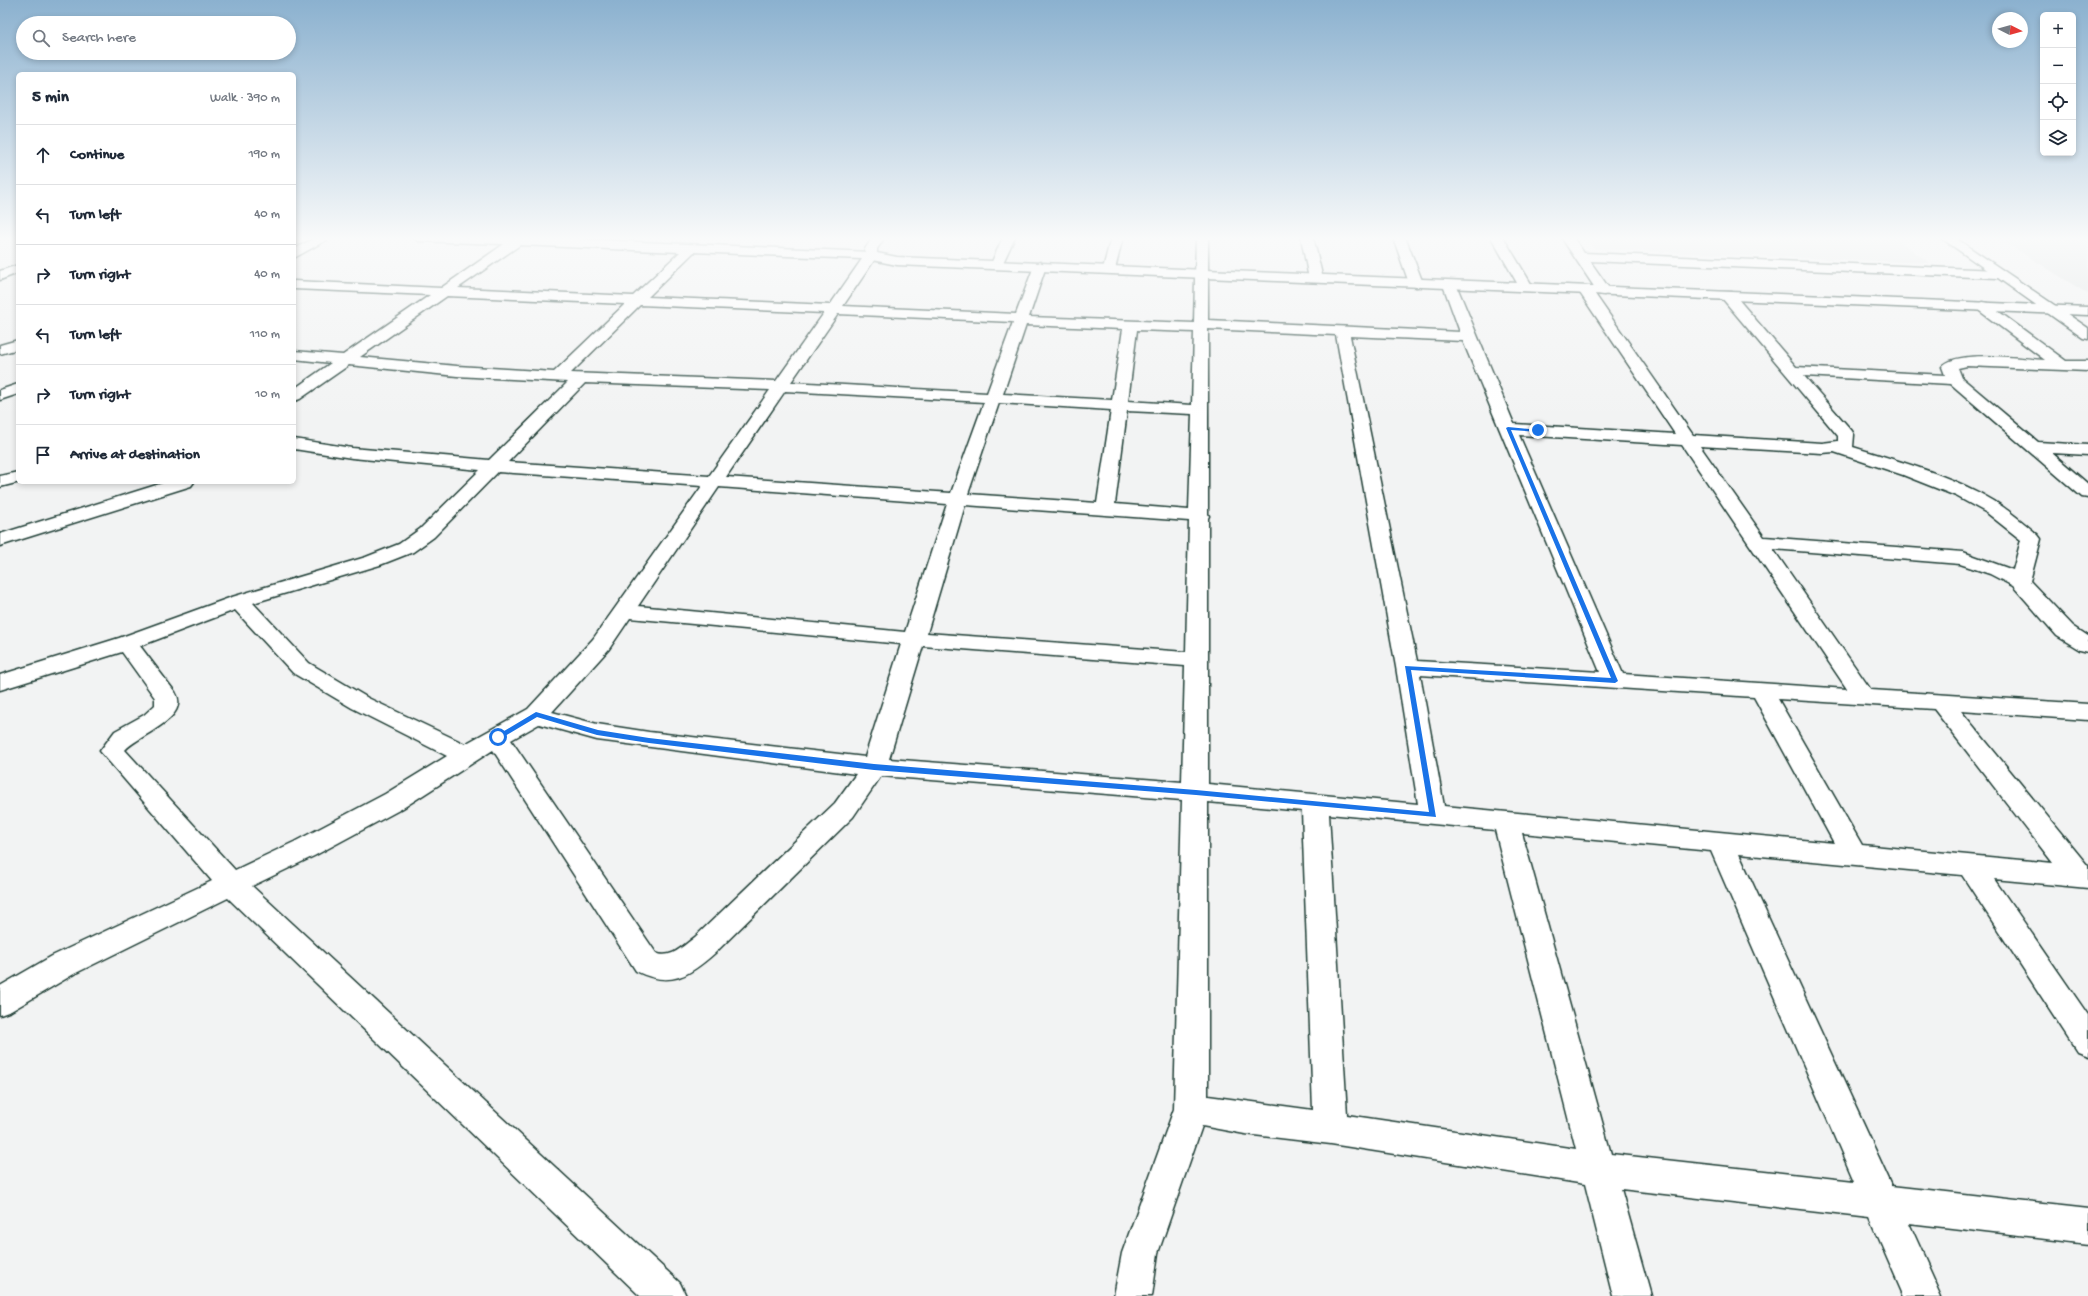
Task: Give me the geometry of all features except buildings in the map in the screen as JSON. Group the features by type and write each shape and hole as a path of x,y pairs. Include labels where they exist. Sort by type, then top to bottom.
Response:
{"main road":[{"path":"296,395 437,297"},
{"path":"569,297 1131,325 1342,331 1469,337"},
{"path":"558,377 642,297"},
{"path":"0,1002 63,965 304,849 394,801 466,755 536,715 601,644 842,297"},
{"path":"498,737 646,962 655,968 671,967 684,962 705,944 844,810 874,767 958,498 995,397 1029,297"},
{"path":"1133,1296 1140,1253 1192,1109 1202,297"},
{"path":"1455,297 1469,337 1615,681"},
{"path":"1590,297 1864,697"},
{"path":"1508,428 1837,447 1846,445 1846,435 1729,297"},
{"path":"1784,297 2088,311"},
{"path":"2032,297 2088,335"},
{"path":"1982,306 2062,365"},
{"path":"1105,509 1131,325"},
{"path":"1342,331 1407,667 1433,815"},
{"path":"0,350 16,345"},
{"path":"296,355 348,359 434,369 558,377 995,397 1201,410"},
{"path":"2088,366 1997,362 1956,363 1950,367 1955,380 2088,493"},
{"path":"1792,371 1955,380"},
{"path":"0,682 127,643 239,601 373,561 406,548 427,533 581,378"},
{"path":"0,395 16,390"},
{"path":"296,444 352,454 493,466 1200,516"},
{"path":"1837,447 1923,476 1981,501 2011,522 2031,539 2020,582"},
{"path":"2034,447 2088,450"},
{"path":"0,482 16,478"},
{"path":"0,540 179,484"},
{"path":"1757,542 1963,558 1997,570 2020,582 2065,631 2088,645"},
{"path":"239,601 301,668 360,703 466,755"},
{"path":"625,611 913,639 1198,660"},
{"path":"127,643 167,697 166,708 157,717 120,738 112,751 232,884 667,1296"},
{"path":"1407,667 2088,712"},
{"path":"1761,690 1854,855"},
{"path":"1941,702 2083,877"},
{"path":"536,715 597,732 649,740 874,767 1196,792 2083,877"},
{"path":"1314,804 1332,1128"},
{"path":"1506,822 1632,1296"},
{"path":"1720,842 1923,1296"},
{"path":"1971,867 2088,1042"},
{"path":"1192,1109 1245,1118 1332,1128 1598,1169 2088,1226"}],"route":[{"path":"498,737 536,715 597,732 649,740 874,767 1196,792 1433,815 1407,667 1615,681 1508,428 1538,430"}]}
